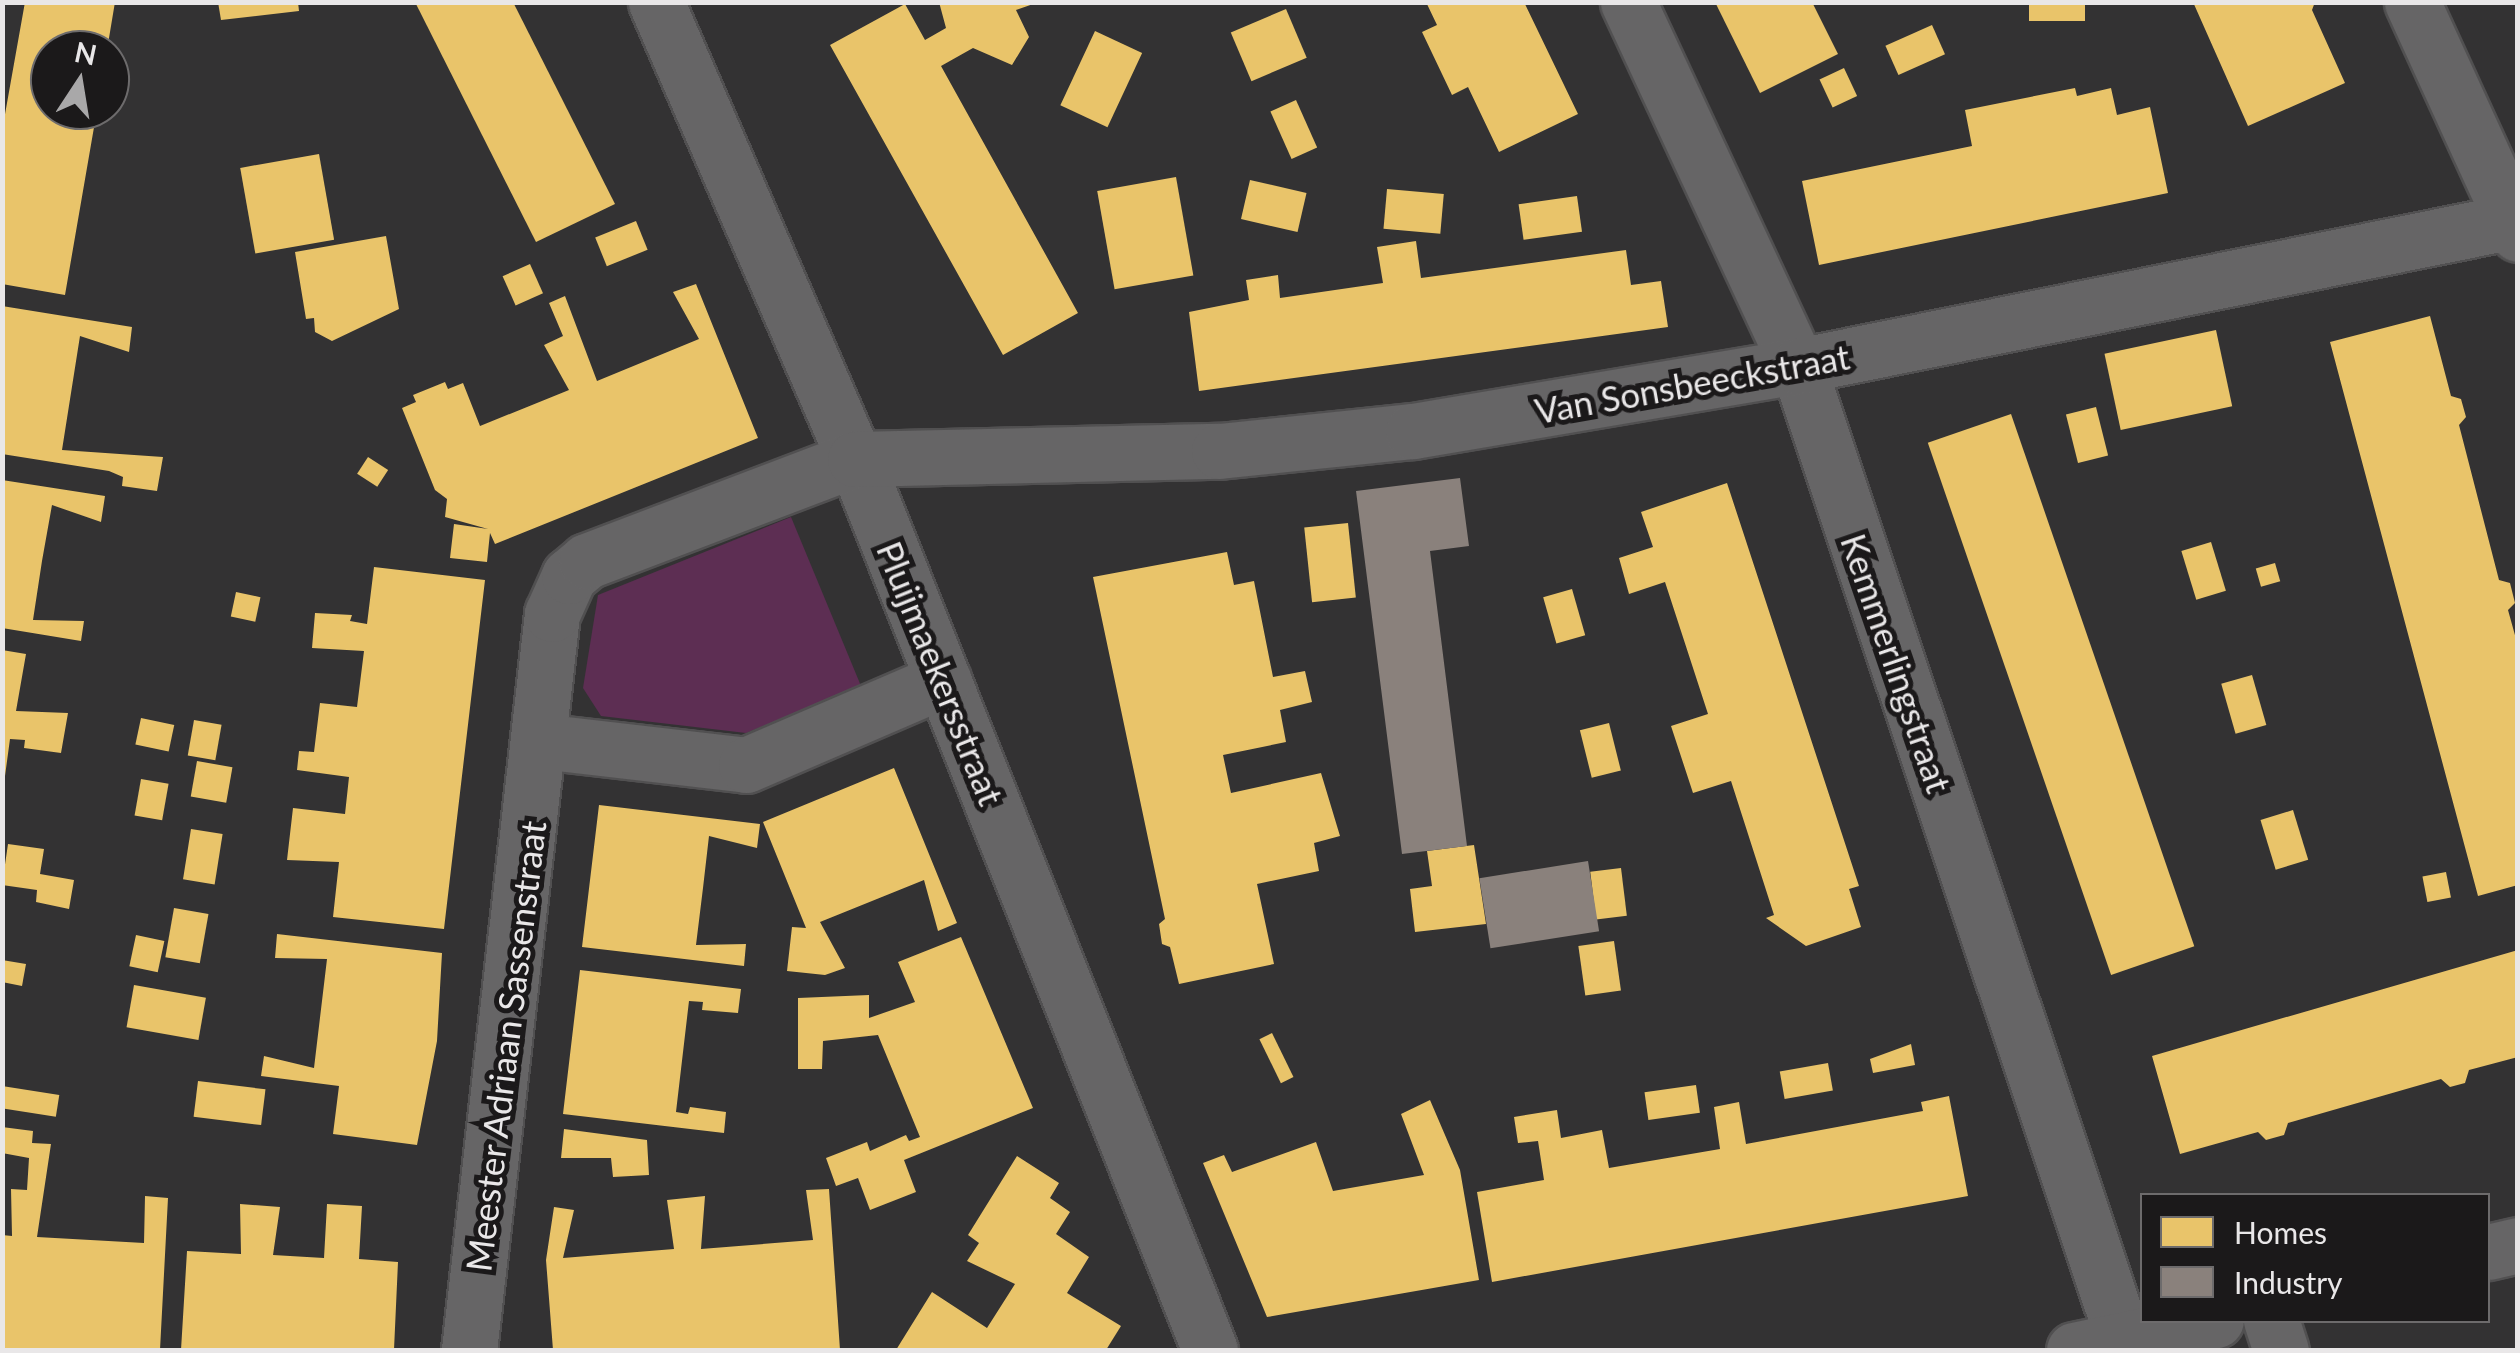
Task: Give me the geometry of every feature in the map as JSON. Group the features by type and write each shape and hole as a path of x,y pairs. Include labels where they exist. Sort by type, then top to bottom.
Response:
{"street":[{"name":"Pluijmaekersstraat","path":"656,2 855,459 1210,1350"},
{"name":"Kemmerlingstraat","path":"1628,2 1798,366 2099,1346"},
{"path":"2412,2 2516,225"},
{"name":"Van Sonsbeeckstraat","path":"855,459 1219,450 1413,431 1798,366 2516,225"},
{"name":"Meester Adriaan Sassenstraat","path":"469,1350 552,614 569,576 587,562 855,459"},
{"path":"540,741 746,765 943,680"},
{"path":"2490,1251 2518,1244"},
{"path":"2099,1346 2202,1323"},
{"path":"2272,1323 2280,1350"}],"shaded area":[{"path":"791,517 861,686 746,733 601,716 583,688 598,595"}],"building: Homes":[{"path":"25,2 115,2 110,30 30,30 30,130 94,130 65,295 2,284 2,131"},
{"path":"218,2 298,2 299,11 221,20"},
{"path":"415,2 513,2 615,204 536,242"},
{"path":"939,2 1039,2 1016,10 1029,37 1012,65 973,48 941,66 1078,313 1003,355 830,45 905,4 925,40 946,28"},
{"path":"1426,2 1524,2 1578,114 1499,152 1468,87 1452,95 1422,32 1437,25"},
{"path":"1715,2 1812,2 1838,54 1760,93"},
{"path":"2029,2 2085,2 2085,21 2029,21"},
{"path":"2193,2 2315,2 2312,10 2345,83 2248,126"},
{"path":"1286,9 1307,58 1251,81 1231,32"},
{"path":"1932,25 1945,54 1898,75 1885,46"},
{"path":"1095,31 1142,53 1107,127 1060,105"},
{"path":"1844,68 1857,96 1833,108 1820,79"},
{"path":"2075,88 2077,96 2111,88 2117,115 2150,107 2168,193 1819,265 1802,181 1972,146 1965,110"},
{"path":"1296,100 1317,148 1292,159 1270,111"},
{"path":"319,154 334,240 255,254 240,168"},
{"path":"1176,177 1193,275 1115,289 1097,191"},
{"path":"1250,180 1307,193 1298,232 1241,219"},
{"path":"1387,189 1444,194 1440,234 1384,229"},
{"path":"1577,196 1582,232 1524,240 1519,204"},
{"path":"636,221 648,250 607,266 595,237"},
{"path":"386,236 399,309 332,341 315,332 314,318 306,319 295,252"},
{"path":"1416,241 1421,278 1626,250 1631,285 1661,281 1668,327 1199,391 1189,312 1249,300 1246,280 1278,275 1280,298 1383,283 1377,247"},
{"path":"530,264 543,293 516,305 503,276"},
{"path":"696,284 758,438 495,544 490,533 487,562 450,558 454,524 488,529 445,517 447,499 435,490 402,408 416,402 413,395 445,382 448,389 463,383 480,426 569,390 544,345 563,336 549,303 565,296 597,381 699,339 673,292"},
{"path":"2,306 132,327 129,352 80,336 62,450 163,457 157,491 122,486 123,477 109,471 2,454"},
{"path":"2430,316 2451,396 2461,399 2466,417 2459,425 2499,580 2510,583 2515,603 2508,610 2518,646 2518,885 2478,896 2330,342"},
{"path":"2216,330 2232,406 2121,430 2104,354"},
{"path":"2096,407 2108,456 2078,463 2066,414"},
{"path":"2011,414 2194,946 2111,975 1928,443"},
{"path":"368,457 388,470 377,487 357,474"},
{"path":"2,480 105,496 101,522 52,505 42,561 33,620 84,621 81,641 2,628"},
{"path":"1727,483 1859,886 1849,889 1861,927 1806,946 1766,918 1774,915 1731,781 1693,793 1671,726 1708,714 1665,582 1629,594 1619,558 1653,547 1641,512"},
{"path":"1348,523 1356,598 1312,602 1304,528"},
{"path":"2211,542 2226,591 2196,600 2181,551"},
{"path":"1227,552 1234,585 1254,581 1273,677 1305,671 1312,702 1280,710 1286,742 1223,755 1231,793 1321,773 1340,836 1314,843 1319,871 1257,884 1274,964 1179,984 1170,947 1162,944 1159,924 1165,919 1093,577"},
{"path":"2275,563 2280,581 2261,587 2256,569"},
{"path":"374,567 485,580 444,929 333,917 339,862 287,860 293,808 345,814 349,777 297,770 299,751 314,752 320,703 357,707 364,651 312,648 315,613 352,615 350,621 367,624"},
{"path":"1572,589 1585,635 1556,643 1543,597"},
{"path":"236,592 260,597 255,622 231,616"},
{"path":"2,650 26,654 16,711 68,713 61,753 24,748 25,740 10,739 5,776"},
{"path":"2252,675 2266,725 2236,734 2221,684"},
{"path":"141,718 174,725 169,751 135,744"},
{"path":"194,720 222,725 215,760 188,755"},
{"path":"1609,723 1621,771 1592,778 1580,730"},
{"path":"197,761 232,767 226,803 191,796"},
{"path":"894,768 957,923 938,931 924,880 820,922 845,968 825,975 787,971 792,927 806,928 763,822"},
{"path":"141,779 169,784 162,820 135,815"},
{"path":"599,805 760,824 757,848 709,836 696,945 746,944 744,966 582,947"},
{"path":"2293,810 2308,860 2276,870 2260,820"},
{"path":"191,829 223,834 215,884 183,879"},
{"path":"8,844 44,849 40,874 74,880 69,909 36,902 37,890 2,885"},
{"path":"1474,845 1486,924 1415,932 1410,889 1432,886 1427,851"},
{"path":"1621,868 1627,916 1596,919 1590,872"},
{"path":"2446,872 2451,898 2427,902 2422,877"},
{"path":"174,908 208,914 200,963 165,957"},
{"path":"277,934 442,953 437,1041 417,1145 333,1134 339,1086 261,1076 264,1056 314,1068 327,959 275,958"},
{"path":"136,935 164,941 158,972 129,966"},
{"path":"961,937 1033,1108 904,1160 916,1192 870,1210 858,1178 836,1186 826,1158 867,1142 870,1151 906,1135 909,1141 920,1137 878,1035 823,1041 822,1069 798,1069 798,998 869,995 869,1018 915,1002 898,962"},
{"path":"1614,941 1621,991 1585,996 1578,946"},
{"path":"2518,950 2518,1057 2469,1070 2465,1083 2450,1087 2441,1079 2288,1123 2284,1135 2266,1140 2258,1132 2180,1154 2152,1056"},
{"path":"2,960 26,964 22,986 2,982"},
{"path":"580,970 741,989 738,1013 702,1010 703,1002 689,1001 676,1112 688,1114 690,1107 726,1112 724,1133 563,1114"},
{"path":"134,985 206,998 198,1040 127,1027"},
{"path":"1272,1033 1293,1077 1281,1083 1259,1039"},
{"path":"1911,1044 1915,1065 1873,1073 1870,1059"},
{"path":"1828,1063 1833,1091 1785,1099 1780,1072"},
{"path":"198,1081 265,1089 261,1125 194,1117"},
{"path":"1696,1085 1700,1113 1648,1120 1645,1092"},
{"path":"2,1086 59,1095 56,1117 2,1108"},
{"path":"1949,1096 1968,1196 1492,1282 1477,1192 1544,1180 1538,1141 1518,1143 1514,1117 1557,1110 1561,1138 1602,1130 1609,1168 1720,1149 1714,1107 1739,1102 1746,1144 1923,1111 1921,1102"},
{"path":"1430,1100 1460,1170 1479,1280 1267,1317 1203,1163 1224,1155 1232,1172 1316,1142 1333,1191 1424,1175 1401,1114"},
{"path":"2,1127 33,1131 32,1143 51,1144 37,1237 144,1243 145,1196 168,1198 160,1350 2,1350 2,1235 12,1236 11,1189 27,1190 29,1158 2,1153"},
{"path":"564,1129 647,1140 649,1175 613,1177 611,1158 561,1158"},
{"path":"1017,1156 1059,1183 1050,1198 1070,1212 1056,1234 1089,1257 1067,1293 1121,1326 1106,1350 896,1350 932,1292 987,1328 1015,1284 967,1261 979,1243 968,1235"},
{"path":"829,1189 840,1350 553,1350 546,1260 554,1207 574,1210 563,1258 674,1249 667,1200 705,1196 701,1249 813,1240 806,1190"},
{"path":"240,1204 280,1207 273,1255 324,1258 327,1204 362,1206 359,1259 398,1262 394,1350 181,1350 187,1251 241,1254"}],"building: Industry":[{"path":"1460,478 1469,546 1430,551 1467,846 1402,854 1356,491"},
{"path":"1588,861 1599,931 1490,948 1479,878"}]}
